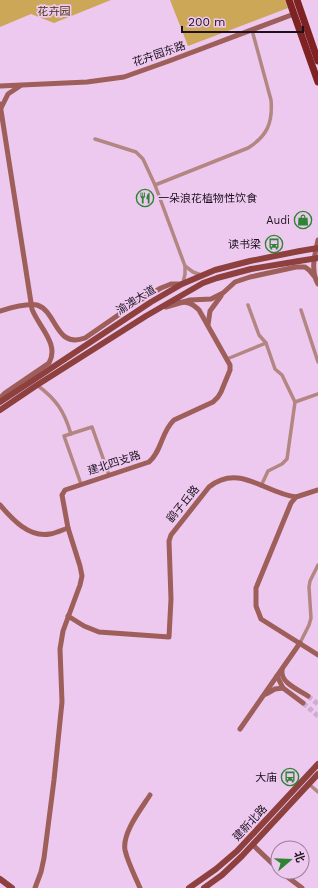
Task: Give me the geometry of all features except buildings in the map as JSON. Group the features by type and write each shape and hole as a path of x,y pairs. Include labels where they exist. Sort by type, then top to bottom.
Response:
{"highway":[{"path":"289,0 318,82"},
{"path":"297,0 315,44 318,61"}],"main road":[{"name":"渝澳大道","path":"0,402 151,302 182,284 201,275 250,261 318,248"},
{"name":"渝澳大道","path":"0,410 156,310 203,284 217,278 251,269 318,258"},
{"name":"建新北路","path":"189,888 216,869 237,851 318,764"},
{"name":"建新北路","path":"204,888 227,870 253,845 318,774"},
{"path":"0,879 12,888"}],"street":[{"name":"花卉园东路","path":"0,86 87,82 124,77 294,14"},
{"path":"155,185 248,148 264,136 271,121 271,106 252,30"},
{"name":"花卉园东路","path":"0,398 49,362 53,352 50,340 36,318 32,305 0,106 8,94 24,85"},
{"path":"0,311 15,307 32,305 40,306 61,334 70,339 80,340 140,300 161,288 171,284 182,284 185,274 185,266 155,185 143,159 136,152 95,139"},
{"path":"314,276 314,263 318,240"},
{"path":"185,266 193,272 201,275"},
{"path":"208,325 210,311 223,293 235,282 250,276 296,267 305,267 314,276 318,284"},
{"path":"156,310 179,302 197,299 211,299 223,293"},
{"path":"179,302 192,304 199,310 227,359 266,343"},
{"path":"248,305 259,335 266,343 275,369 282,374 295,402 287,459 282,464 268,471 261,486"},
{"path":"301,310 318,362"},
{"name":"建北四支路","path":"68,528 62,495 65,490 149,462 155,457 169,424 174,420 213,402 218,397 230,370 230,365 227,359"},
{"path":"37,385 57,403 66,418 72,434"},
{"path":"295,402 318,394"},
{"path":"81,484 64,436 92,427 109,475"},
{"name":"鹞子丘路","path":"68,616 84,626 99,632 169,637 171,599 169,541 171,535 209,487 224,478 244,478 284,495 296,497"},
{"path":"318,490 296,497 291,503 256,588 256,606 261,618 318,655"},
{"path":"284,495 289,508"},
{"path":"0,504 21,526 40,535 49,534 68,528 82,576 80,586 63,631 60,649 62,702 44,858 41,872 34,888"},
{"path":"240,729 300,643 309,625 311,618 309,587 310,581 318,565"},
{"path":"283,668 282,673 284,679 308,696"},
{"path":"277,676 284,688 302,703"},
{"path":"262,697 272,690 284,688"},
{"path":"309,784 318,792"},
{"path":"140,888 125,850 126,840 130,828 150,795"},
{"path":"253,845 270,861"},
{"path":"292,880 302,888"}],"green space":[{"name":"花卉园","path":"0,0 111,0 54,23 31,14 0,27"},
{"path":"170,0 285,0 288,8 188,46"}],"tunnel":[{"path":"308,696 318,704"},
{"path":"303,703 318,716"}],"place":[{"name":"一朵浪花植物性饮食","path":"145,198"},
{"name":"Audi","path":"303,220"},
{"name":"读书梁","path":"274,244"},
{"name":"大庙","path":"290,777"}]}
